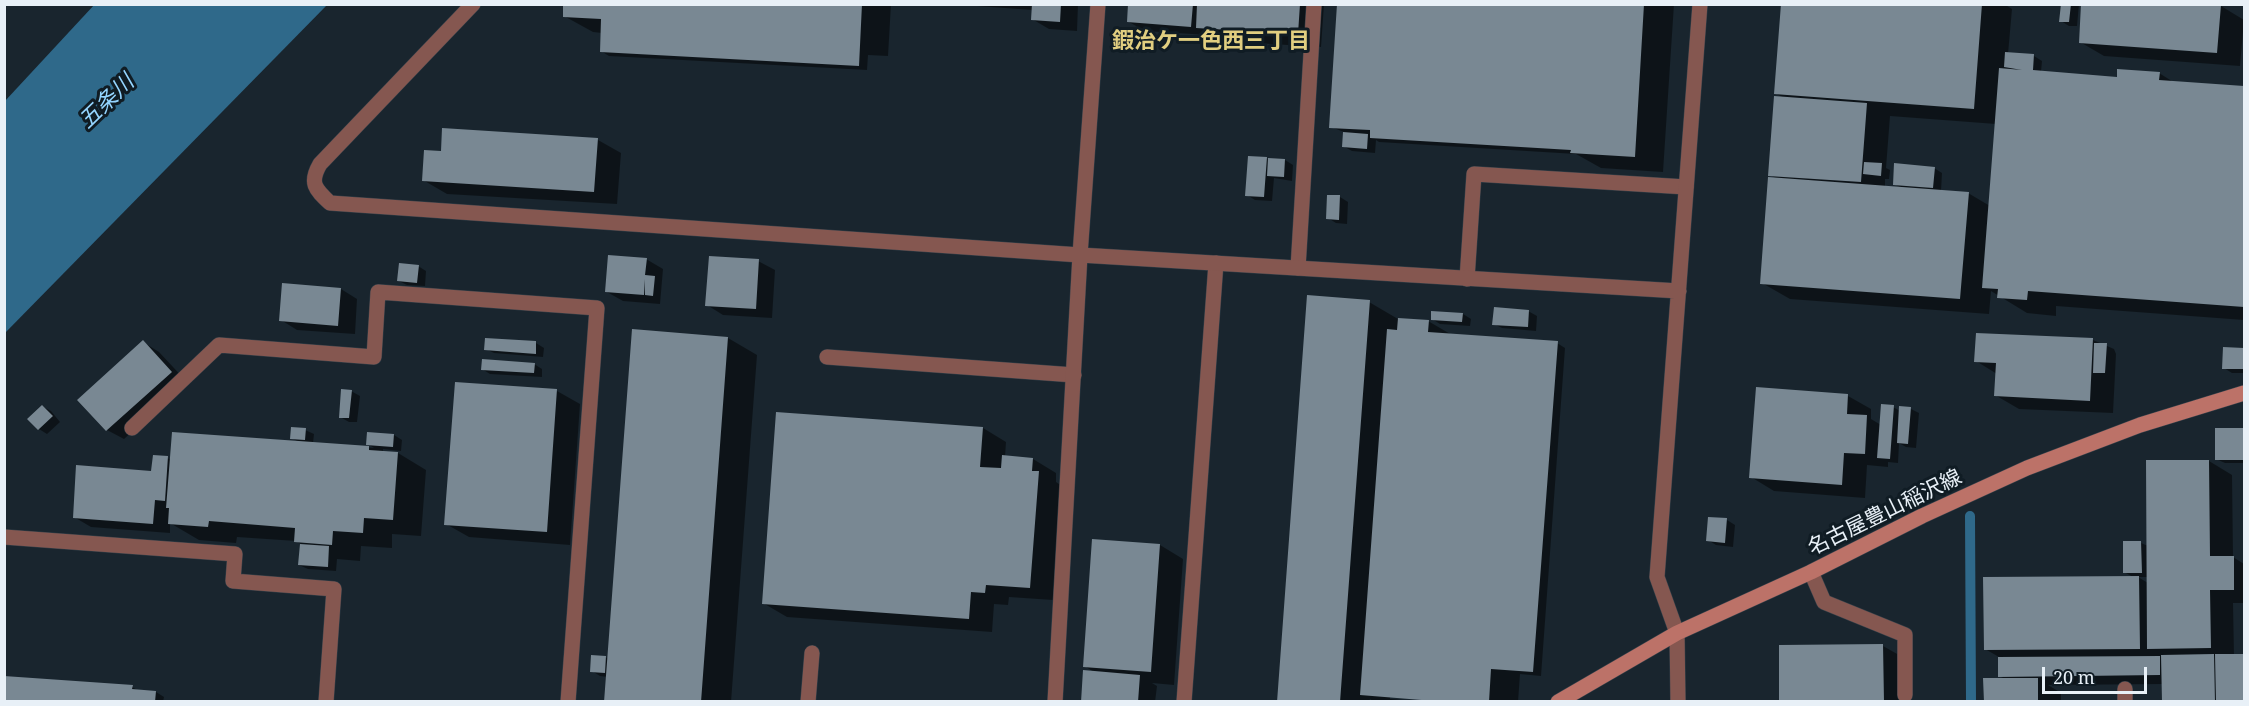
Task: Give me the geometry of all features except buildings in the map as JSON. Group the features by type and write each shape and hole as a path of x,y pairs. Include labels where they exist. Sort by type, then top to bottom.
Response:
{"main road":[{"name":"名古屋豊山稲沢線","path":"1558,702 1677,633 1811,572 1922,516 2027,468 2140,425 2244,393"}],"street":[{"path":"473,4 320,164 314,176 316,190 330,203 1080,255 1679,291"},
{"path":"1055,702 1080,255 1098,4"},
{"path":"1298,268 1314,4"},
{"path":"1677,702 1677,633 1657,576 1700,4"},
{"path":"1467,279 1474,174 1686,187"},
{"path":"1184,702 1216,263"},
{"path":"132,428 219,345 374,357 378,292 597,308 568,702"},
{"path":"827,357 1074,375"},
{"path":"4,537 235,554 233,581 334,589 326,702"},
{"path":"1811,572 1824,602 1905,635 1905,695"},
{"path":"808,702 812,653"}],"water":[{"name":"五条川","path":"95,4 327,5 5,333 5,101"}],"waterway":[{"path":"1970,516 1971,702"}],"district":[{"name":"鍜治ケ一色西三丁目","path":"1211,42"}]}
